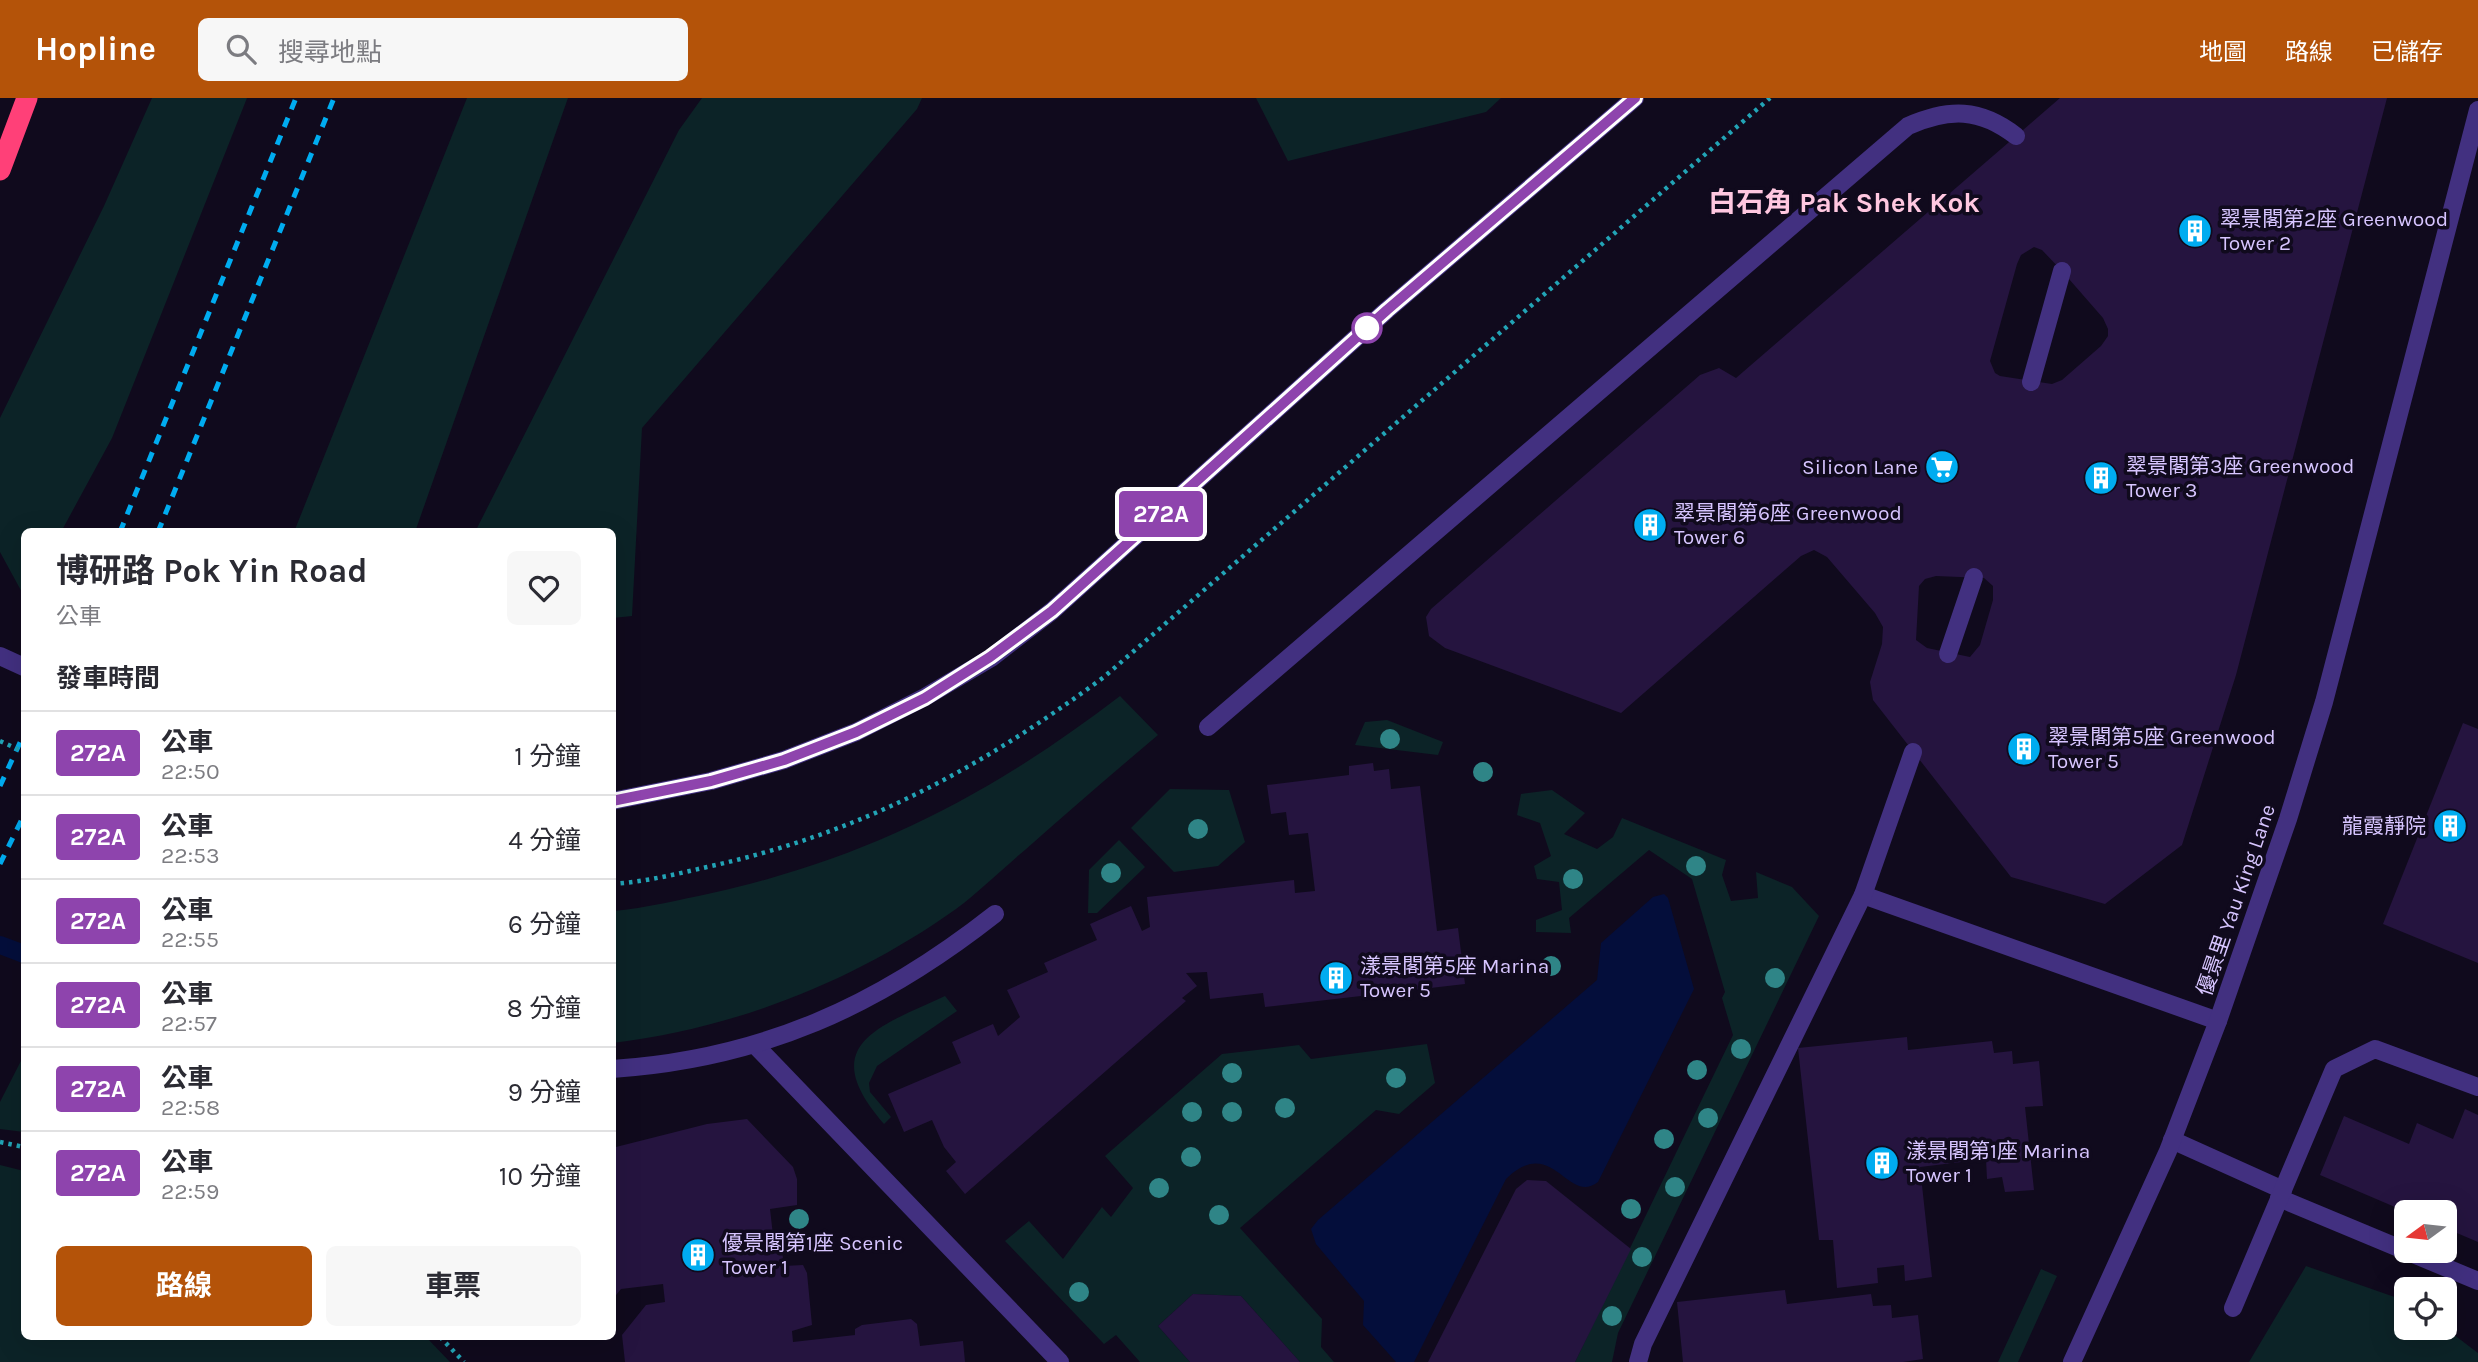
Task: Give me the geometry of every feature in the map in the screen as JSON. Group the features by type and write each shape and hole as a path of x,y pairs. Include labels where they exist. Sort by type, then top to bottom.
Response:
{"highway":[{"path":"0,170 27,98"}],"street":[{"path":"616,800 711,781 784,760 856,732 925,698 990,657 1052,611 1387,310 1635,98"},
{"name":"優景里 Yau King Lane","path":"2072,1362 2172,1140 2218,1021 2288,819 2324,702 2478,110"},
{"path":"1208,727 1908,126 1950,112 1994,121 2016,135"},
{"path":"2031,382 2063,271"},
{"path":"1948,654 1974,577"},
{"path":"0,656 21,666"},
{"path":"1638,1362 1643,1343 1863,895 1913,751"},
{"path":"1863,895 2218,1021"},
{"path":"616,1069 701,1059 755,1045 845,1010 906,979 995,914"},
{"path":"755,1045 1060,1362"},
{"path":"2233,1308 2334,1069 2375,1049 2478,1087"},
{"path":"2172,1140 2281,1194 2478,1281"}],"path":[{"path":"616,883 728,862 811,839 891,808 966,771 1037,726 1104,677 1770,98"},
{"path":"0,741 21,750"},
{"path":"0,1143 21,1146"},
{"path":"443,1340 464,1362"}],"green space":[{"path":"152,98 247,98 112,438 63,528 21,528 21,590 0,552 0,418 104,206"},
{"path":"467,98 568,98 416,528 296,528"},
{"path":"702,98 922,98 917,109 642,428 632,616 616,618 616,528 477,528 679,130"},
{"path":"1256,98 1501,98 1486,112 1288,161"},
{"path":"1120,696 1158,735 956,909 877,958 836,979 749,1013 659,1036 616,1043 616,911 675,901 770,879 877,841 976,792 1072,731"},
{"path":"1387,720 1443,742 1438,755 1355,745 1365,722"},
{"path":"1170,789 1229,790 1245,842 1218,866 1174,872 1131,828"},
{"path":"1552,790 1585,813 1564,834 1597,849 1613,837 1622,818 1726,860 1722,875 1731,901 1758,898 1756,872 1792,887 1819,916 1618,1333 1612,1362 1575,1362 1733,1035 1722,998 1725,992 1692,879 1649,850 1569,918 1571,933 1536,932 1536,920 1562,910 1559,882 1537,879 1534,866 1551,856 1540,823 1517,815 1521,794"},
{"path":"1119,840 1145,867 1097,913 1088,913 1089,870"},
{"path":"945,996 957,1011 877,1066 869,1083 870,1092 891,1117 884,1124 864,1097 855,1075 855,1057 864,1042 878,1029"},
{"path":"1427,1044 1435,1083 1399,1114 1376,1110 1240,1228 1322,1319 1321,1347 1334,1362 1300,1362 1241,1296 1193,1294 1158,1326 1190,1362 1140,1362 1116,1335 1104,1344 1005,1241 1029,1221 1063,1259 1102,1207 1111,1217 1133,1188 1105,1156 1222,1054 1299,1045 1311,1059"},
{"path":"21,1061 21,1132 0,1129 0,1102"},
{"path":"0,1165 21,1170 21,1340 429,1340 450,1362 0,1362"},
{"path":"2306,1266 2394,1297 2394,1340 2457,1340 2457,1337 2478,1353 2478,1362 2249,1362"},
{"path":"2041,1269 2057,1276 2018,1362 1998,1362"}],"shaded area":[{"path":"1664,894 1668,898 1694,989 1598,1182 1587,1187 1577,1185 1548,1166 1536,1163 1522,1167 1506,1179 1414,1362 1396,1362 1363,1325 1364,1301 1316,1244 1311,1229 1318,1220 1597,980 1601,943 1653,897"}],"building":[{"name":"Silicon Lane","path":"2060,98 2387,98 2236,675 2182,845 2105,904 2011,877 1873,700 1870,682 1882,644 1883,627 1875,613 1827,557 1814,550 1801,556 1621,713 1445,648 1429,636 1426,617 1431,609 1700,375 1719,368 1736,378","holes":["2034,247 2042,250 2062,271 2103,318 2108,329 2108,336 2101,346 2062,380 2052,384 2000,376 1995,373 1990,361 2017,264 2021,255","1936,576 1984,578 1993,586 1993,600 1980,645 1970,657 1927,648 1916,640 1919,586 1925,579"]},
{"name":"龍霞靜院","path":"2463,723 2478,729 2478,963 2383,924"},
{"name":"漾景閣第5座 Marina Tower 5","path":"1373,763 1374,771 1389,769 1391,789 1420,786 1437,931 1458,928 1465,984 1265,1007 1263,993 1210,999 1207,972 1186,973 1197,986 1182,998 1186,1001 965,1194 946,1171 956,1162 944,1147 932,1120 904,1132 888,1094 961,1063 952,1042 993,1024 998,1036 1020,1017 1007,990 1048,972 1044,963 1097,940 1090,924 1131,906 1142,931 1150,927 1147,897 1294,880 1295,893 1315,891 1308,833 1289,835 1286,812 1271,814 1267,785 1349,775 1349,766"},
{"name":"漾景閣第1座 Marina Tower 1","path":"1907,1037 1908,1050 1992,1041 1994,1053 2012,1051 2013,1064 2039,1061 2043,1106 2025,1107 2034,1190 2005,1192 2002,1177 1987,1179 1986,1159 1920,1167 1932,1277 1905,1281 1904,1265 1877,1268 1878,1283 1837,1288 1833,1240 1819,1240 1798,1048"},
{"path":"2465,1109 2478,1115 2478,1242 2457,1233 2457,1200 2394,1200 2394,1207 2320,1175 2344,1116 2409,1144 2417,1123 2453,1139"},
{"name":"優景閣第1座 Scenic Tower 1","path":"747,1119 793,1167 797,1179 797,1205 770,1209 774,1244 781,1243 784,1266 803,1265 807,1273 812,1325 792,1331 793,1342 855,1335 855,1329 862,1325 911,1319 917,1324 920,1346 963,1341 965,1362 625,1362 622,1335 646,1305 665,1302 663,1284 621,1289 616,1295 616,1147 707,1124"},
{"path":"1527,1180 1546,1181 1631,1249 1575,1362 1428,1362 1516,1189"},
{"path":"1785,1290 1787,1304 1871,1294 1873,1306 1891,1305 1892,1318 1918,1315 1923,1359 1903,1362 1683,1362 1677,1302"},
{"path":"1193,1294 1241,1296 1300,1362 1190,1362 1158,1326"}],"waterway":[{"path":"0,945 21,953"}],"railway":[{"path":"122,528 296,98"},
{"path":"160,528 334,98"},
{"path":"0,786 21,740"},
{"path":"0,864 21,821"}],"bus line":[{"name":"272A","path":"616,801 711,781 784,760 856,732 925,698 990,657 1052,611 1387,310 1635,98"}],"place":[{"name":"翠景閣第2座 Greenwood Tower 2","path":"2195,231"},
{"name":"Silicon Lane","path":"1942,467"},
{"name":"翠景閣第3座 Greenwood Tower 3","path":"2101,478"},
{"name":"翠景閣第6座 Greenwood Tower 6","path":"1650,525"},
{"name":"翠景閣第5座 Greenwood Tower 5","path":"2024,749"},
{"name":"龍霞靜院","path":"2450,826"},
{"name":"漾景閣第5座 Marina Tower 5","path":"1336,978"},
{"name":"漾景閣第1座 Marina Tower 1","path":"1882,1163"},
{"name":"優景閣第1座 Scenic Tower 1","path":"698,1255"}],"district":[{"name":"白石角 Pak Shek Kok","path":"1844,202"}]}
